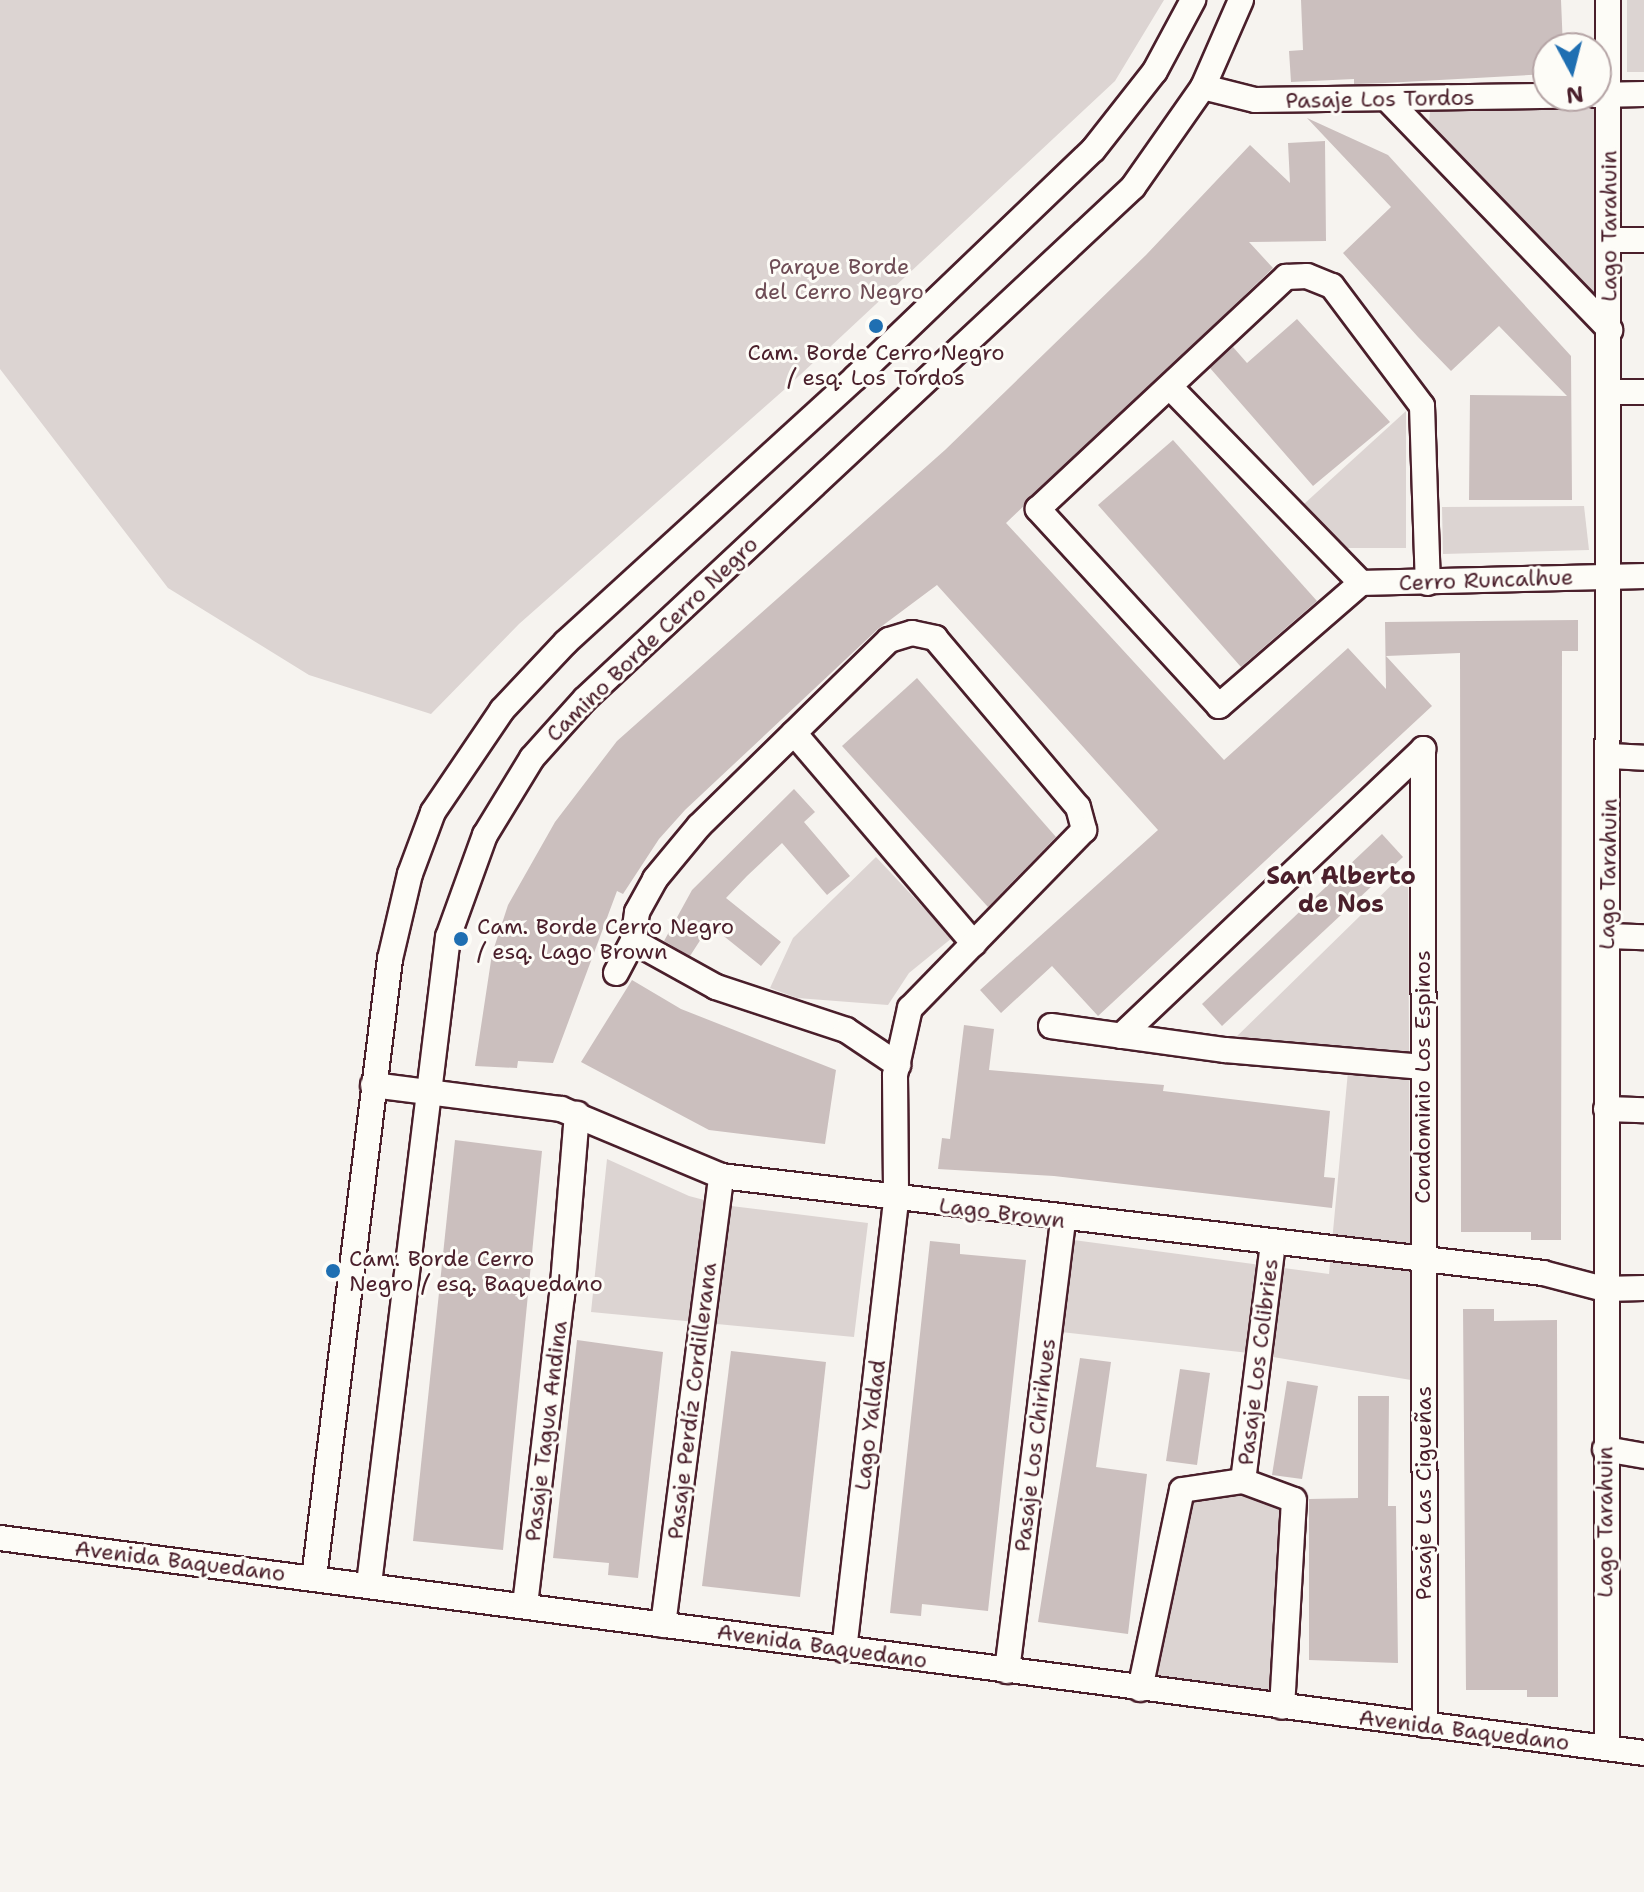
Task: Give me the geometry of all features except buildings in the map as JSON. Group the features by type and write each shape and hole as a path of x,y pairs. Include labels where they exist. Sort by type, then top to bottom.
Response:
{"street":[{"path":"314,1578 373,1085 393,945 410,874 433,812 481,737 566,642 855,378 1093,150 1155,71 1193,0"},
{"name":"Camino Borde Cerro Negro","path":"369,1584 445,951 458,897 485,835 532,758 585,699 1133,187 1203,87 1241,0"},
{"name":"Lago Tarahuin","path":"1606,32 1608,0"},
{"name":"Pasaje Los Tordos","path":"1203,87 1255,100 1532,97"},
{"path":"1612,95 1644,94"},
{"path":"1388,100 1610,330"},
{"name":"Lago Tarahuin","path":"1603,112 1609,240 1611,576 1604,1289 1607,1748"},
{"path":"1609,240 1644,240"},
{"path":"1170,387 1361,583 1219,706 1038,509 1286,277 1307,276 1332,286 1422,406 1428,583"},
{"path":"1610,392 1644,392"},
{"name":"Cerro Runcalhue","path":"1361,583 1644,576"},
{"name":"Lago Yaldad","path":"794,733 889,640 912,633 935,638 1078,807 1084,830 910,1008 898,1065 896,1201 844,1650"},
{"path":"616,973 633,941 637,912 655,879 699,826 794,733 974,944"},
{"name":"Condominio Los Espinos","path":"1121,1036 1423,749 1423,1260"},
{"path":"1610,756 1644,758"},
{"path":"1607,936 1644,937"},
{"path":"633,941 716,987 846,1030 898,1065"},
{"path":"1051,1026 1423,1067"},
{"name":"Lago Brown","path":"373,1085 577,1114 687,1166 721,1176 896,1201 1543,1273 1604,1289 1644,1288"},
{"path":"1606,1109 1644,1110"},
{"name":"Pasaje Tagua Andina","path":"525,1605 562,1296 577,1114"},
{"name":"Pasaje Perdíz Cordillerana","path":"663,1625 721,1176"},
{"name":"Pasaje Los Chirihues","path":"1007,1671 1063,1220"},
{"name":"Pasaje Los Colibries","path":"1243,1481 1273,1244"},
{"name":"Pasaje Las Cigueñas","path":"1423,1260 1425,1725"},
{"path":"1605,1449 1644,1456"},
{"name":"Pasaje Los Colibries","path":"1140,1689 1182,1490 1243,1481 1294,1500 1282,1707"},
{"name":"Avenida Baquedano","path":"0,1538 1644,1753"}],"green space":[{"name":"Parque Borde del Cerro Negro","path":"0,0 1164,0 1115,81 785,389 519,624 431,714 309,675 168,588 0,369"},
{"path":"1627,0 1644,0 1644,72 1627,72"},
{"path":"1431,101 1532,102 1532,112 1596,112 1597,298 1429,123"},
{"path":"1406,411 1406,548 1339,548 1304,504"},
{"path":"1584,506 1589,550 1443,554 1442,507"},
{"path":"876,857 952,938 909,973 888,1005 797,998 770,988 793,938"},
{"path":"1408,869 1411,1380 1249,1353 1061,1332 1066,1239 1329,1274 1350,1050 1231,1042"},
{"path":"607,1159 689,1196 723,1205 868,1223 854,1337 591,1312"},
{"path":"1243,1481 1294,1500 1282,1707 1140,1689 1182,1490"}],"place":[{"name":"Cam. Borde Cerro Negro / esq. Los Tordos","path":"876,326"},
{"name":"Cam. Borde Cerro Negro / esq. Lago Brown","path":"461,939"},
{"name":"Cam. Borde Cerro Negro / esq. Baquedano","path":"333,1271"}],"district":[{"name":"San Alberto de Nos","path":"1341,891"}]}
